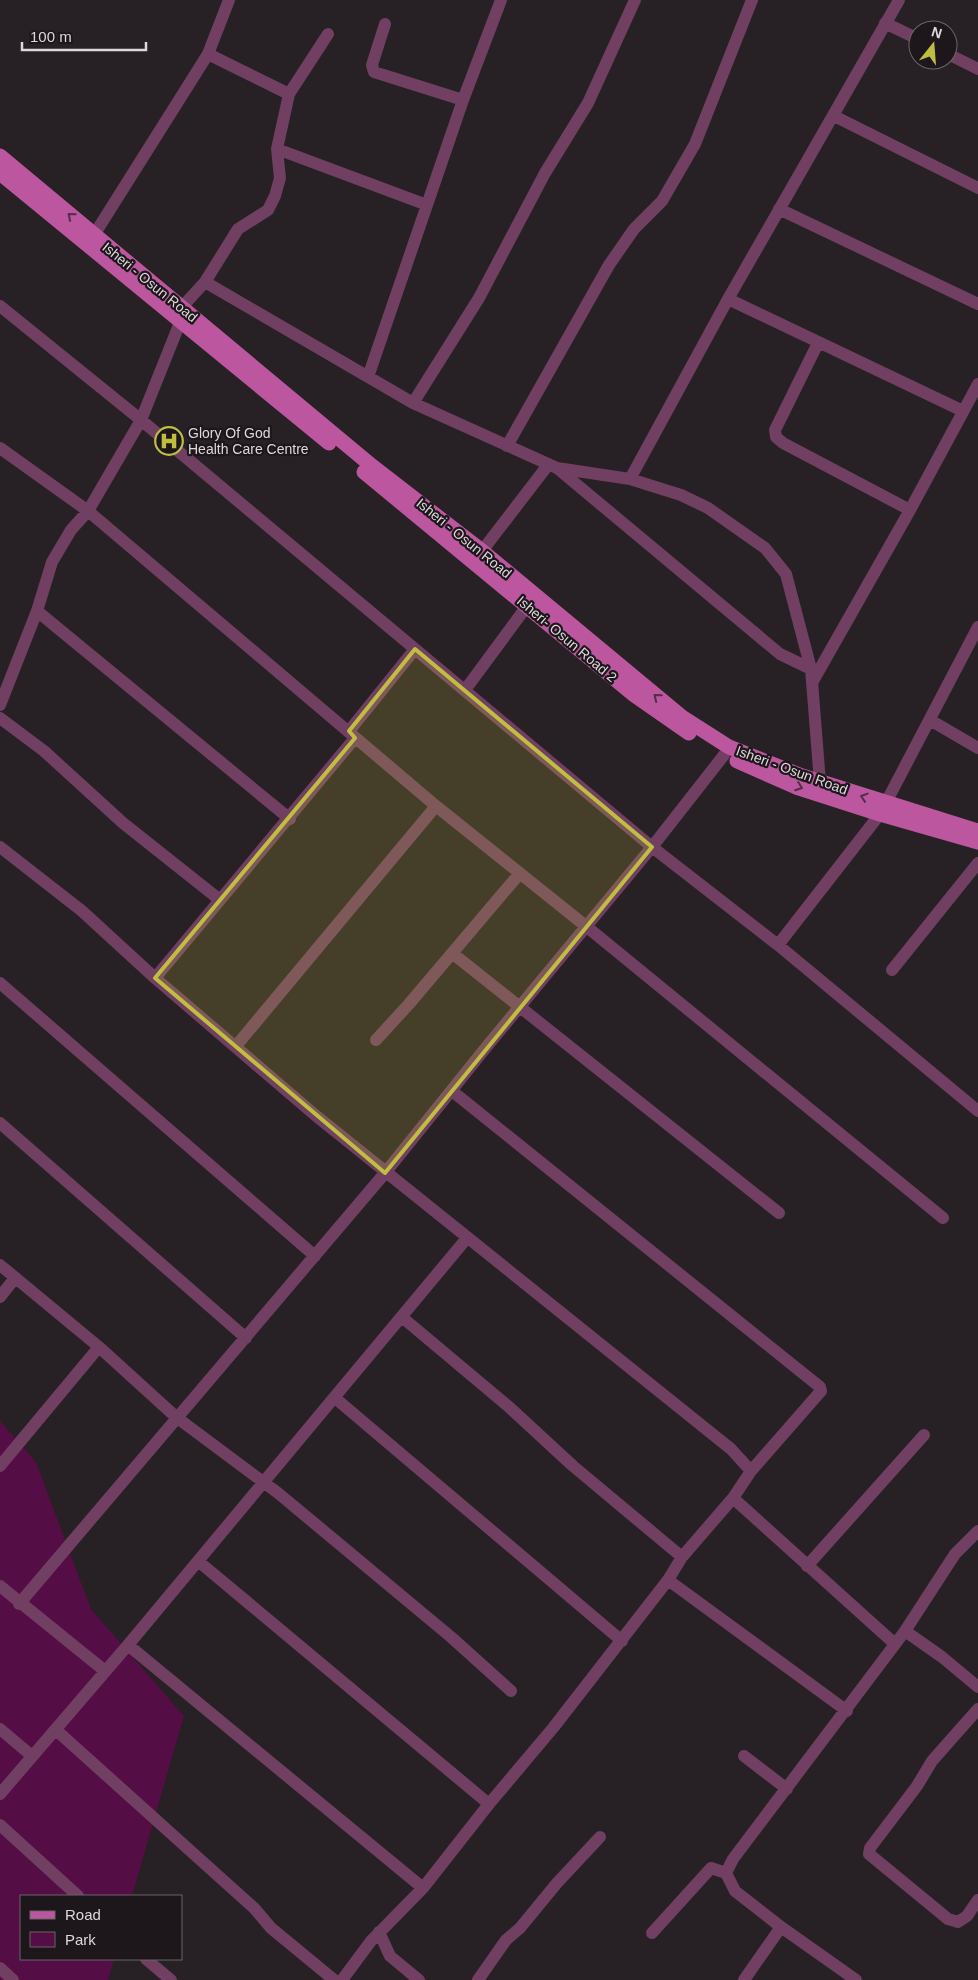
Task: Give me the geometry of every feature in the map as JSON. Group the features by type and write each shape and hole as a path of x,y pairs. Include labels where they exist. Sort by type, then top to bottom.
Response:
{"main road":[{"name":"Isheri - Osun Road","path":"0,156 183,313 372,466 482,551 682,717 729,747 820,782 882,809 978,831"},
{"name":"Isheri- Osun Road 2","path":"0,173 183,313 527,606 633,694 670,722 724,755 796,787 882,809 978,842"}],"street":[{"path":"368,377 463,100 501,0"},
{"path":"413,403 479,298 541,181 588,102 635,0"},
{"path":"507,446 609,265 634,229 662,200 695,144 752,0"},
{"path":"630,479 728,299 899,0"},
{"path":"94,236 208,54 224,1"},
{"path":"885,23 908,34"},
{"path":"385,24 372,65 374,72 463,100"},
{"path":"0,705 37,611 52,562 71,530 88,512 141,420 183,313 238,229 268,210 275,196 280,178 277,149 289,94 328,34"},
{"path":"208,54 289,94"},
{"path":"958,59 978,69"},
{"path":"834,116 978,188"},
{"path":"277,149 427,205"},
{"path":"779,209 978,304"},
{"path":"205,282 413,403 553,467 780,654 812,675"},
{"path":"728,299 963,411"},
{"path":"0,306 141,420 652,847 778,945 978,1111"},
{"path":"818,343 775,430 776,437 783,443 910,510"},
{"path":"812,675 910,510 978,384"},
{"path":"0,448 88,512 436,806 943,1218"},
{"path":"553,467 630,479 681,495 708,508 765,548 786,574 812,675 820,782"},
{"path":"482,551 553,467"},
{"path":"465,690 527,606"},
{"path":"37,611 290,818"},
{"path":"778,945 882,809 978,627"},
{"path":"155,978 290,818 415,649"},
{"path":"0,718 44,751 123,823 220,900"},
{"path":"930,720 978,748"},
{"path":"19,1604 385,1173 652,847 724,755"},
{"path":"236,1046 436,806"},
{"path":"0,846 82,910 155,978 315,1115 731,1449 751,1471"},
{"path":"892,970 978,863"},
{"path":"376,1040 520,873"},
{"path":"452,953 778,1213"},
{"path":"0,983 315,1256"},
{"path":"342,1980 379,1932 424,1888 489,1804 554,1728 622,1641 668,1580 682,1557 733,1498 751,1471 821,1392 820,1387 452,1091"},
{"path":"0,1123 246,1338"},
{"path":"0,1794 403,1318 467,1238"},
{"path":"0,1265 99,1347 176,1417 278,1493 451,1637 511,1691"},
{"path":"0,1297 15,1278"},
{"path":"403,1318 509,1407 573,1466 682,1557"},
{"path":"0,1466 99,1347"},
{"path":"335,1398 622,1641"},
{"path":"807,1566 924,1435"},
{"path":"733,1498 895,1644"},
{"path":"726,1873 733,1859 847,1711 905,1631 955,1554 978,1531"},
{"path":"198,1562 489,1804"},
{"path":"668,1580 847,1711"},
{"path":"0,1586 19,1604 105,1671"},
{"path":"905,1631 942,1657 978,1687"},
{"path":"128,1645 424,1888"},
{"path":"978,1709 932,1761 917,1786 870,1848 869,1854 948,1919 958,1922 966,1916 978,1900"},
{"path":"0,1729 32,1756"},
{"path":"56,1730 254,1908 271,1928 334,1980"},
{"path":"744,1756 787,1789"},
{"path":"0,1825 77,1895"},
{"path":"478,1980 506,1940 520,1928 600,1837"},
{"path":"652,1933 711,1868 726,1873 736,1891 781,1927 856,1980"},
{"path":"744,1980 781,1927"},
{"path":"379,1932 390,1956 419,1980"},
{"path":"147,1960 171,1980"},
{"path":"0,1968 13,1980"}],"highlighted area":[{"path":"415,649 652,847 385,1173 155,978 355,738 349,731"}],"green space":[{"path":"0,1421 36,1462 91,1609 184,1716 132,1895 20,1895 20,1960 114,1960 108,1980 0,1980"}],"place":[{"name":"Glory Of God Health Care Centre","path":"169,441"}]}
